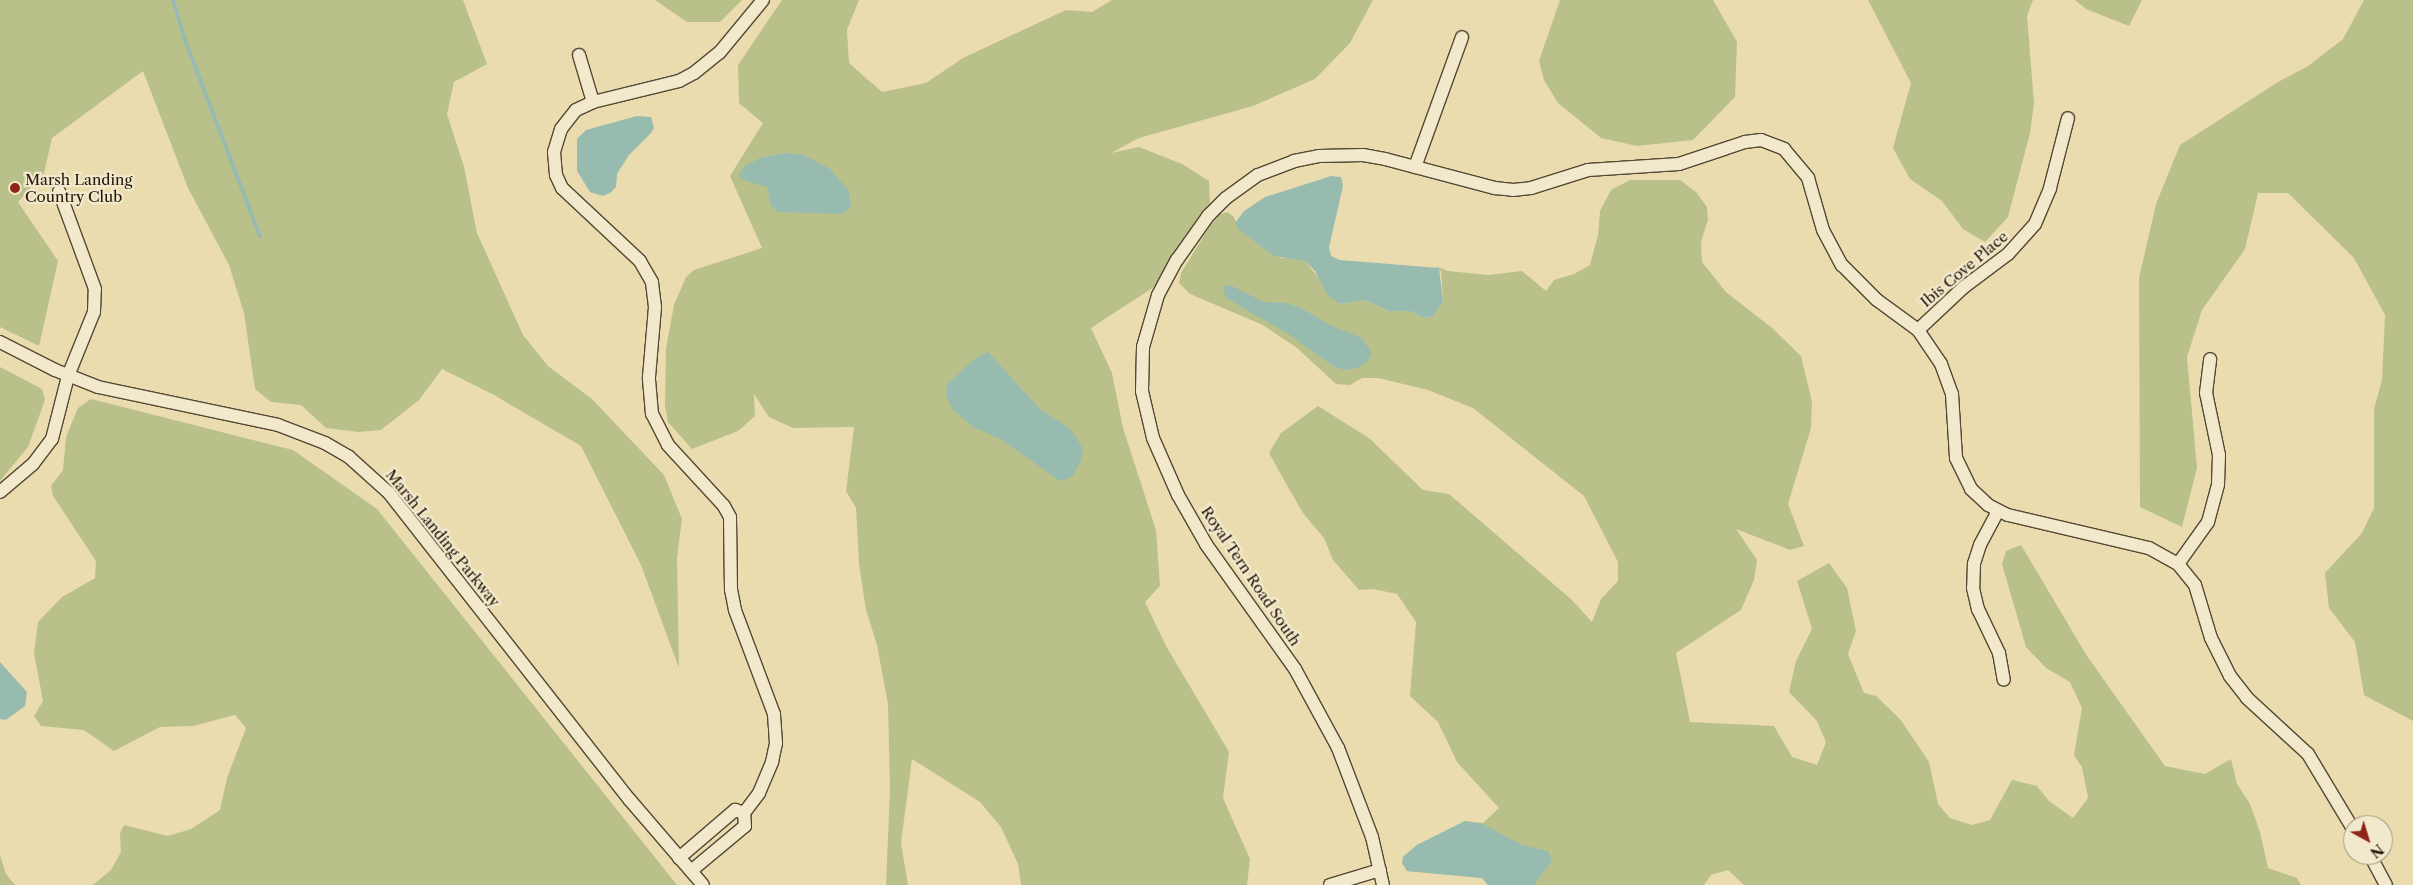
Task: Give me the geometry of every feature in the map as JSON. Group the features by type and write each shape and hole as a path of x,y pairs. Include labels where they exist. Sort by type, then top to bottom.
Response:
{"street":[{"path":"692,872 745,826 744,813 767,779 772,762 776,729 768,696 735,610 731,590 730,517 724,506 668,445 652,414 649,376 655,307 647,271 631,251 562,188 554,166 555,142 560,129 576,110 593,102 679,81 694,74 720,52 763,0"},
{"path":"1415,167 1462,37"},
{"path":"579,55 593,102"},
{"name":"Ibis Cove Place","path":"1918,330 1964,287 2008,254 2035,224 2050,188 2068,118"},
{"name":"Royal Tern Road South","path":"1383,885 1356,791 1316,705 1279,645 1206,544 1174,486 1146,415 1141,366 1149,320 1170,271 1208,216 1247,182 1281,165 1319,156 1363,155 1495,188 1513,190 1531,188 1588,170 1679,164 1745,142 1761,140 1773,144 1793,157 1808,178 1823,230 1842,264 1877,300 1918,330 1928,341 1948,378 1955,410 1955,446 1960,468 1971,489 1998,511 2149,548 2178,564 2195,585 2211,638 2230,676 2253,705 2308,754 2345,815"},
{"path":"0,492 33,464 52,439 68,376 96,300 95,289 59,191"},
{"name":"Marsh Landing Parkway","path":"0,342 68,376 128,394 278,425 325,443 349,457 389,493 555,706 703,885"},
{"path":"2178,564 2208,522 2218,484 2219,455 2206,393 2210,359"},
{"path":"1998,511 1980,545 1974,564 1973,588 1978,610 1999,653 2004,680"},
{"path":"679,858 735,810 744,813"},
{"path":"712,830 724,844"},
{"path":"2375,865 2386,885"},
{"path":"1330,885 1380,870"}],"green space":[{"path":"0,0 463,0 487,64 454,82 447,114 464,167 477,233 523,335 548,366 592,399 664,475 682,519 677,558 679,668 641,565 581,446 494,395 442,369 419,400 381,430 358,432 326,428 301,405 271,402 255,389 244,313 229,265 188,188 143,71 52,138 44,173 18,202 58,261 39,346 0,327"},
{"path":"655,0 742,0 720,22 687,22"},
{"path":"782,0 859,0 847,30 849,63 882,92 926,83 963,58 1066,10 1092,12 1112,0 1373,0 1350,43 1315,79 1253,106 1139,138 1111,153 1139,147 1182,164 1209,181 1210,205 1201,214 1154,287 1091,328 1112,373 1123,428 1156,530 1160,586 1145,602 1166,646 1229,752 1223,798 1250,859 1247,885 1021,885 1018,864 1001,827 980,802 912,759 901,843 908,885 886,885 890,789 888,704 877,645 866,610 859,564 856,508 846,491 854,427 793,428 769,417 754,394 755,416 738,431 692,449 668,422 665,406 666,348 674,305 686,277 694,270 762,248 730,176 763,123 739,103 738,65"},
{"path":"1560,0 1713,0 1737,42 1735,97 1693,140 1637,146 1601,138 1558,103 1544,80 1539,61"},
{"path":"1868,0 2033,0 2027,16 2034,103 2030,133 2008,217 1985,242 1963,229 1942,201 1910,179 1893,148 1911,83"},
{"path":"2075,0 2142,0 2129,26 2086,9"},
{"path":"2364,0 2413,0 2413,721 2364,695 2355,642 2329,608 2325,573 2362,533 2374,508 2374,409 2382,380 2385,315 2354,258 2288,193 2258,193 2245,249 2202,310 2187,357 2197,468 2182,527 2140,507 2139,278 2156,204 2180,145 2278,82 2308,66 2343,39"},
{"path":"1630,180 1680,180 1696,192 1707,207 1708,220 1701,242 1702,262 1726,292 1772,328 1801,356 1812,402 1811,428 1788,504 1804,546 1790,550 1736,529 1757,560 1754,580 1741,610 1676,653 1690,722 1774,726 1792,757 1817,765 1826,742 1817,721 1789,692 1796,661 1812,629 1797,581 1829,563 1847,588 1856,631 1848,654 1864,693 1876,696 1900,719 1929,762 1938,804 1950,818 1972,825 1990,820 2012,780 2037,786 2049,801 2073,818 2088,798 2082,767 2074,755 2082,708 2070,682 2046,668 2026,647 2002,564 2006,551 2021,545 2087,656 2165,766 2205,774 2231,759 2237,784 2250,804 2260,832 2268,868 2297,878 2301,885 1744,885 1728,870 1711,875 1704,885 1488,885 1482,878 1407,871 1402,863 1403,857 1417,845 1465,821 1483,823 1499,808 1457,762 1438,722 1410,696 1416,622 1397,594 1373,589 1359,590 1333,560 1324,538 1303,513 1269,453 1281,433 1318,406 1369,438 1423,490 1449,494 1572,600 1592,622 1601,599 1618,581 1618,562 1584,496 1473,408 1428,390 1378,378 1362,378 1350,385 1336,384 1297,348 1263,325 1190,294 1179,283 1181,273 1210,226 1219,215 1227,212 1233,216 1241,231 1266,250 1281,258 1293,257 1305,261 1340,304 1365,300 1388,311 1410,311 1424,318 1434,316 1443,301 1441,271 1435,266 1448,271 1488,275 1522,271 1546,291 1554,280 1574,274 1590,265 1598,235 1600,211 1611,190"},
{"path":"0,367 42,389 45,400 28,447 0,481"},
{"path":"91,399 293,450 377,509 677,885 93,885 111,870 121,852 120,833 124,825 168,836 191,829 220,810 227,778 246,728 235,715 193,726 160,727 114,751 84,730 41,726 34,716 43,701 34,653 38,622 62,597 95,578 96,561 53,496 51,486 63,470 66,437 78,408"},
{"path":"0,855 6,874 15,885 0,885"}],"water":[{"path":"637,116 651,117 654,128 651,133 629,155 617,174 616,187 610,193 603,196 590,192 577,171 577,139 586,130"},
{"path":"786,153 804,155 830,169 849,191 851,208 841,214 778,212 771,206 767,187 740,179 739,174 745,166 760,158"},
{"path":"1331,176 1341,177 1343,186 1329,247 1331,256 1340,260 1439,268 1443,301 1434,316 1424,318 1410,311 1388,311 1365,300 1340,304 1328,296 1315,271 1305,261 1274,256 1240,231 1235,223 1244,211 1265,197"},
{"path":"1230,285 1264,302 1287,303 1301,308 1330,325 1362,338 1371,352 1368,361 1357,368 1344,370 1333,366 1287,333 1226,298 1223,287"},
{"path":"988,352 1039,408 1069,428 1077,438 1083,450 1081,461 1072,477 1060,481 1000,439 973,427 952,409 946,395 947,384 976,358"},
{"path":"0,662 27,692 25,706 6,720 0,719"},
{"path":"1465,821 1483,824 1522,845 1548,851 1552,859 1534,885 1488,885 1482,878 1407,871 1402,863 1403,857 1417,845"}],"waterway":[{"path":"173,0 185,40 260,236"}],"place":[{"name":"Marsh Landing Country Club","path":"15,188"}]}
